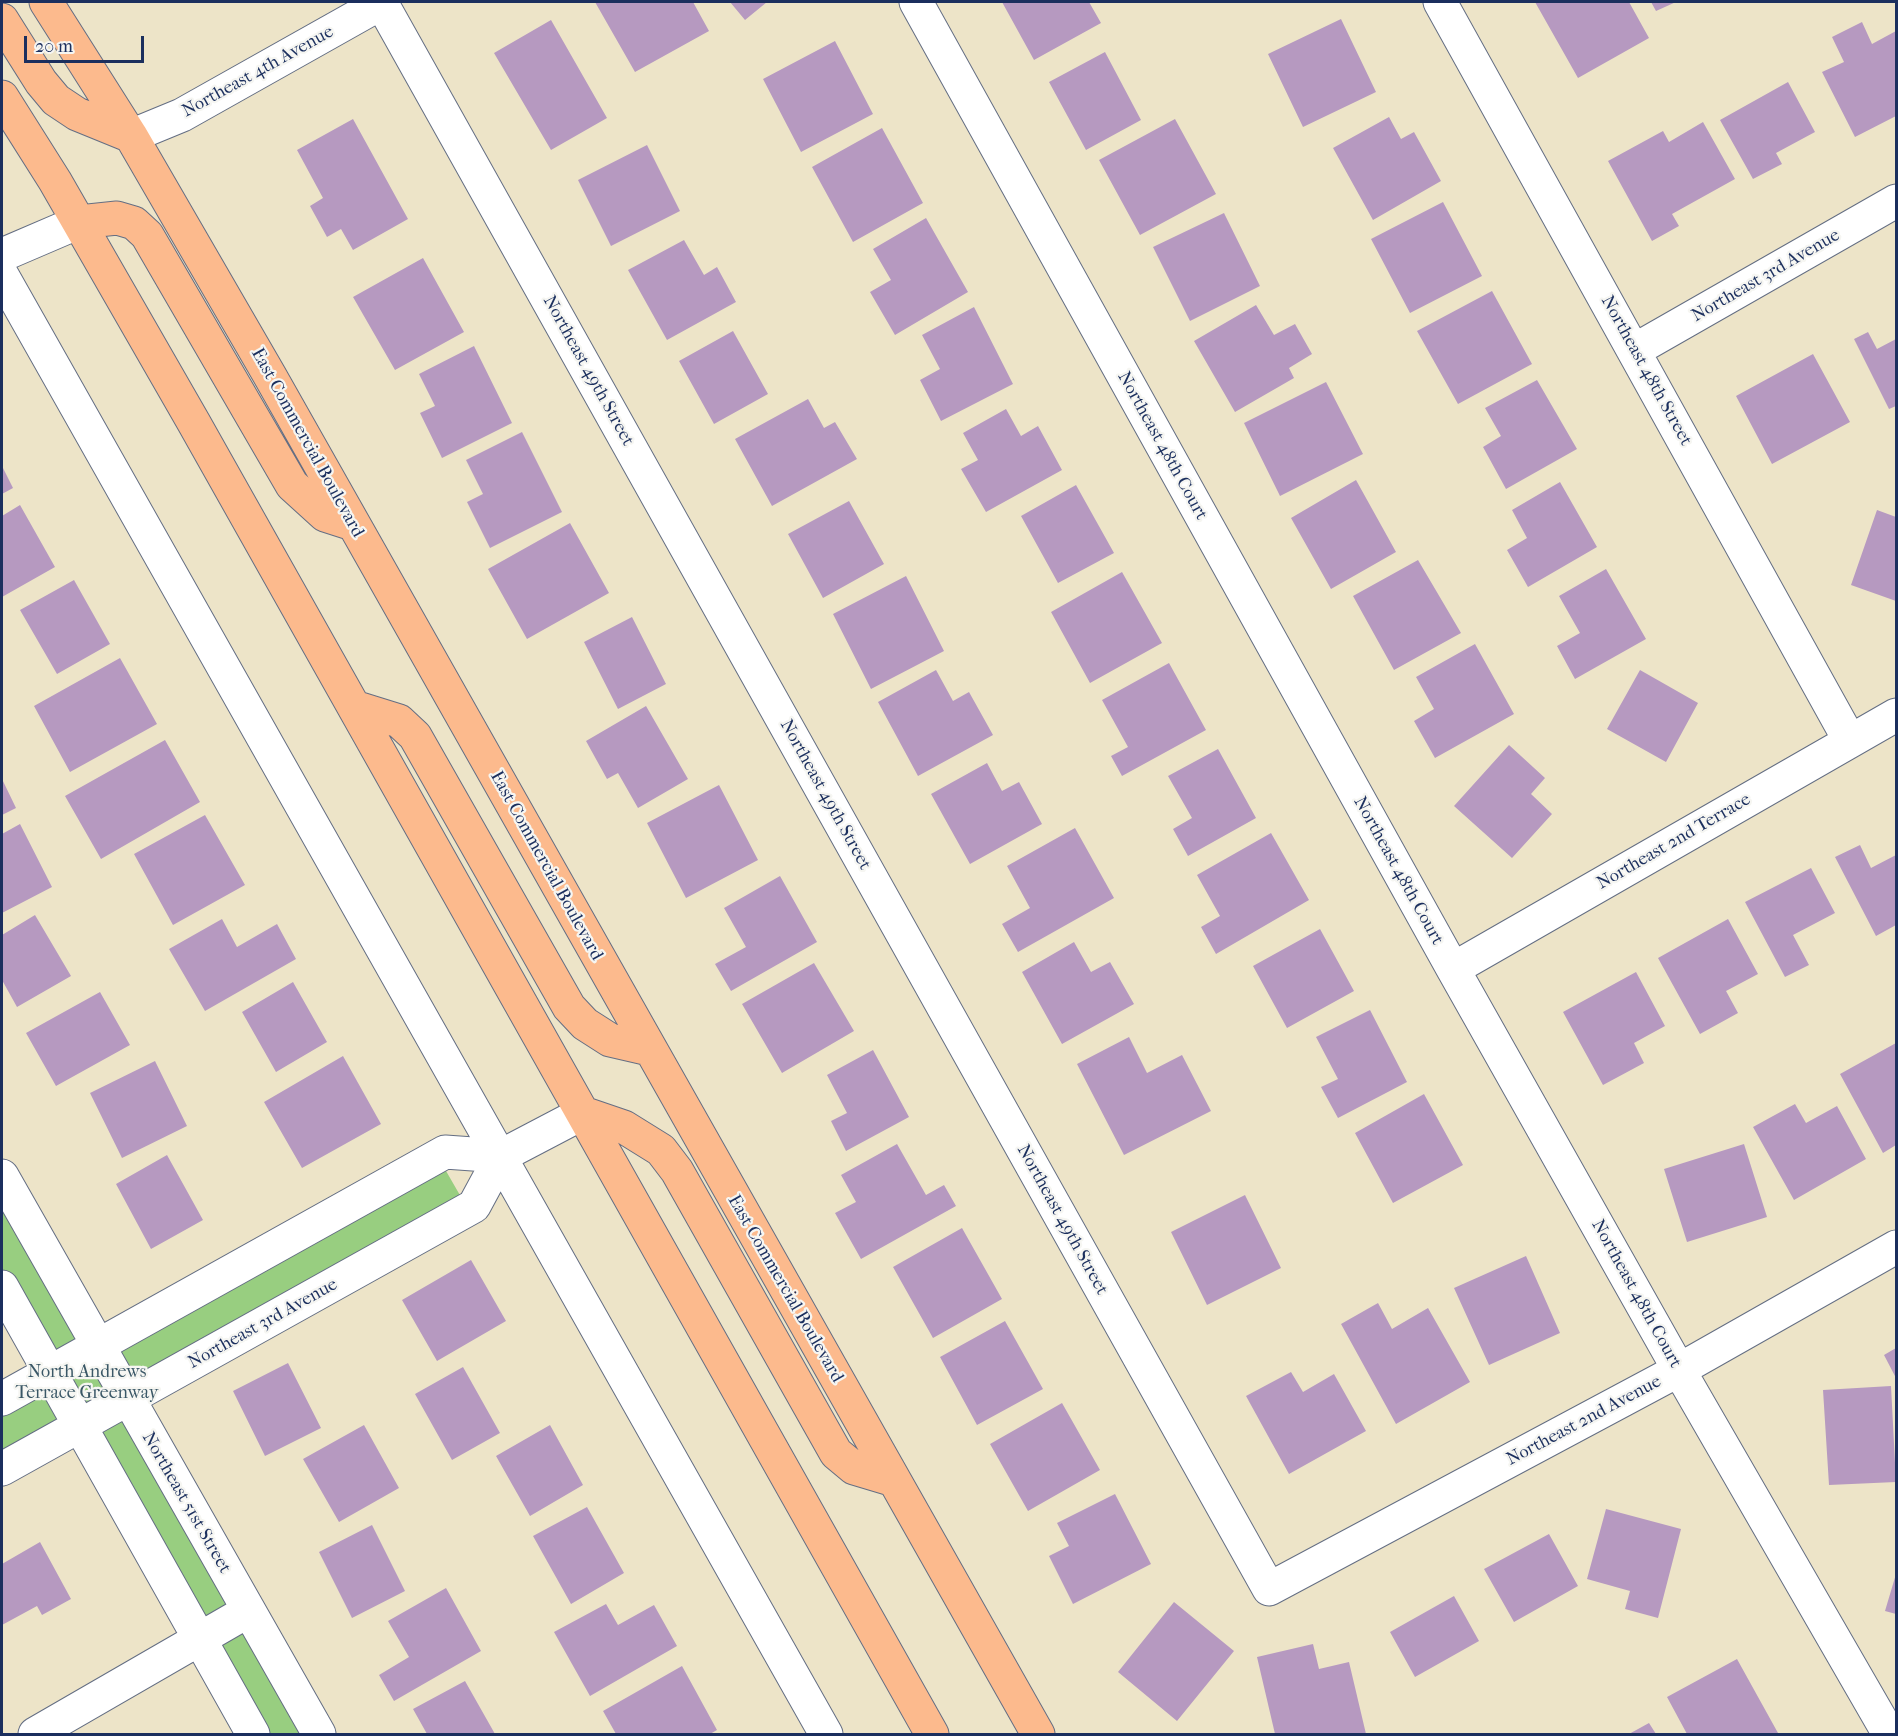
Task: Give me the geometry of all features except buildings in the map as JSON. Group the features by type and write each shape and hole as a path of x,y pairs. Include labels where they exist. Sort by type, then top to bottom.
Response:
{"main road":[{"name":"East Commercial Boulevard","path":"46,2 131,136 1038,1734"},
{"path":"2,20 41,82 56,100 77,114 131,136"},
{"path":"2,97 79,222 932,1734"},
{"path":"79,222 117,218 134,223 147,235 292,485 325,515 353,524"},
{"path":"354,707 399,721 415,736 569,1007 585,1024 610,1041 649,1049"},
{"path":"583,1113 624,1127 661,1150 677,1171 836,1453 854,1468 894,1480"}],"street":[{"name":"Northeast 4th Avenue","path":"131,136 182,115 382,2"},
{"name":"Northeast 49th Street","path":"382,2 1269,1589"},
{"name":"Northeast 48th Court","path":"916,2 1678,1370 1890,1734"},
{"name":"Northeast 48th Street","path":"1440,2 1850,741"},
{"name":"Northeast 3rd Avenue","path":"1635,350 1896,201"},
{"path":"2,255 79,222"},
{"path":"2,275 826,1734"},
{"name":"Northeast 2nd Terrace","path":"1453,969 1896,715"},
{"path":"2,1399 445,1152 501,1156 583,1113"},
{"name":"Northeast 3rd Avenue","path":"2,1469 474,1206 501,1156"},
{"name":"Northeast 51st Street","path":"2,1176 319,1734"},
{"name":"Northeast 2nd Avenue","path":"1269,1589 1678,1370 1896,1248"},
{"path":"2,1287 253,1734"},
{"path":"35,1734 248,1611"}],"green space":[{"name":"North Andrews Terrace Greenway","path":"442,1164 461,1197 115,1392 307,1734 263,1734 79,1410 2,1452 2,1410 61,1376 2,1269 2,1190 96,1357"}]}
